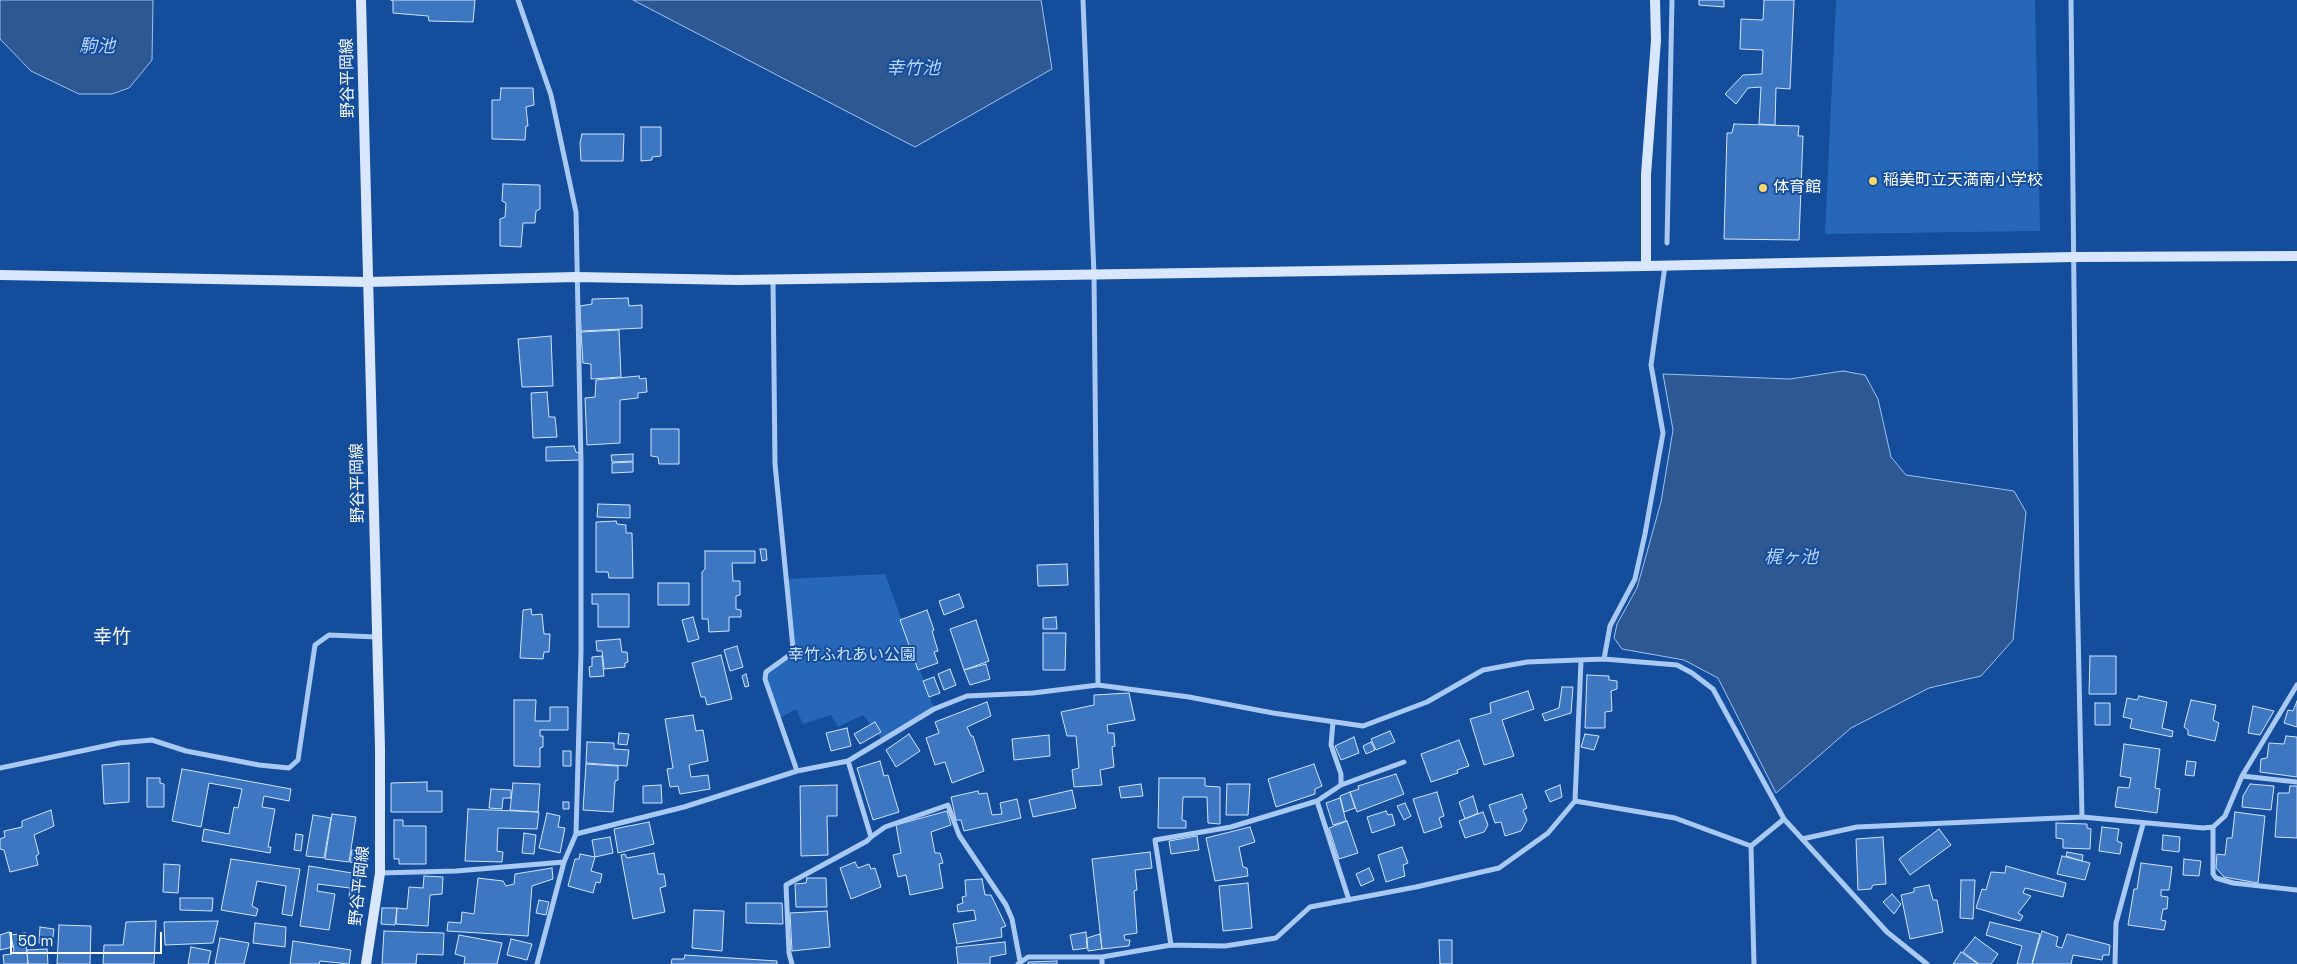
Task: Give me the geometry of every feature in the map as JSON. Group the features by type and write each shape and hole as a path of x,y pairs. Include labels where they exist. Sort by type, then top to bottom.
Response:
{"street":[{"name":"野谷平岡線","path":"362,0 377,636 380,872 366,964"},
{"path":"518,0 551,95 576,212 581,483 581,652 576,834 564,862 537,964"},
{"path":"1083,0 1094,275 1098,684"},
{"path":"1646,266 1646,175 1656,40 1655,0"},
{"path":"1667,243 1672,0"},
{"path":"2071,0 2082,817"},
{"path":"0,275 368,282 576,278 773,279 1646,266 2074,257 2297,256"},
{"path":"1604,659 1610,626 1635,579 1646,534 1663,433 1651,364 1665,265"},
{"path":"773,279 775,464 793,648 791,654 766,672 764,679 796,771"},
{"path":"0,768 119,743 152,740 186,751 259,765 289,768 298,760 315,645 329,636 377,636"},
{"path":"576,834 684,806 796,771 848,761 934,709 967,696 1033,692 1098,684 1190,697 1273,713 1363,726 1427,702 1483,670 1527,662 1604,659 1677,665 1692,673 1713,689 1784,819 1887,932 1927,964"},
{"path":"792,964 789,954 786,884 867,841 886,827 948,805 959,835 1006,905 1012,919 1019,963 1028,957 1102,957 1171,945 1226,946 1276,938 1310,907 1499,868 1548,832 1575,801 1581,660"},
{"path":"1802,840 1857,827 2082,817 2144,824 2213,827 2225,816 2242,776 2297,685"},
{"path":"1333,722 1331,745 1341,774 1341,785"},
{"path":"848,761 871,837"},
{"path":"1171,945 1155,840 1231,827 1317,801 1341,785 1404,762"},
{"path":"2242,776 2297,782"},
{"path":"1317,801 1349,900"},
{"path":"1575,801 1675,818 1751,846"},
{"path":"1751,846 1784,819"},
{"path":"2115,964 2116,923 2144,824"},
{"path":"2213,827 2213,874 2216,878 2233,883 2297,890"},
{"path":"1751,846 1754,964"},
{"path":"380,872 456,871 564,862"},
{"path":"1102,957 1102,964"}],"green space":[{"path":"1836,0 2035,0 2040,231 1825,234"},
{"name":"幸竹ふれあい公園","path":"885,574 934,709 883,740 863,715 838,727 831,715 803,724 796,709 778,719 766,672 793,648 785,579"}],"water":[{"name":"駒池","path":"0,0 153,0 152,60 129,88 112,94 79,94 31,71 0,39"},
{"name":"幸竹池","path":"633,0 1041,0 1052,69 915,147"},
{"name":"梶ヶ池","path":"1843,371 1865,375 1878,399 1891,457 1906,475 2014,491 2026,512 2013,640 1981,676 1929,688 1851,728 1776,793 1718,678 1684,660 1622,649 1614,638 1617,624 1637,588 1661,502 1673,430 1663,374 1790,379"}],"building":[{"path":"391,0 475,0 473,22 429,21 428,16 393,13 393,1"},
{"path":"1699,0 1724,0 1724,7 1699,5"},
{"path":"1764,0 1794,0 1790,89 1776,88 1775,125 1759,124 1761,87 1748,88 1736,104 1725,94 1743,75 1762,74 1763,50 1740,49 1741,19 1763,20"},
{"path":"501,88 533,88 534,105 526,107 528,126 526,126 525,140 492,139 492,100 500,100"},
{"name":"体育館","path":"1734,124 1799,126 1798,136 1803,136 1799,240 1724,239 1727,133 1732,133"},
{"path":"641,127 661,127 661,156 652,157 652,160 641,161"},
{"path":"582,134 624,134 623,161 581,161 580,143"},
{"path":"503,184 540,185 540,209 536,211 535,223 523,223 521,247 500,246 500,219 505,217 506,203 502,201"},
{"path":"628,298 629,306 642,305 642,328 581,331 580,306 592,304 592,299"},
{"path":"619,330 621,377 591,379 591,364 583,363 581,332"},
{"path":"551,336 553,386 522,387 518,339"},
{"path":"639,376 640,379 646,378 647,392 638,393 638,398 620,400 620,443 587,445 585,398 595,397 596,380"},
{"path":"547,392 549,417 555,417 557,437 533,438 531,393"},
{"path":"651,429 679,429 679,464 659,464 658,457 651,456"},
{"path":"574,446 576,452 580,453 581,460 546,461 546,447"},
{"path":"633,454 633,461 612,462 611,455"},
{"path":"633,462 633,472 612,473 612,463"},
{"path":"598,504 630,505 630,518 597,517"},
{"path":"616,521 617,524 626,525 626,533 632,533 633,578 609,578 608,572 596,572 596,522"},
{"path":"760,549 766,549 767,560 762,561"},
{"path":"705,551 755,551 755,563 732,563 733,581 740,581 740,595 736,596 736,609 741,610 741,617 729,617 729,631 709,632 708,619 702,619 702,572 705,569"},
{"path":"1067,564 1068,585 1038,586 1037,565"},
{"path":"658,583 689,583 689,605 658,605"},
{"path":"592,594 629,594 629,627 598,627 598,604 592,604"},
{"path":"959,594 964,607 944,615 939,601"},
{"path":"531,609 532,615 542,614 544,634 550,634 549,652 544,652 543,659 520,658 523,610"},
{"path":"927,610 934,630 932,631 938,651 934,652 938,663 918,670 900,620"},
{"path":"693,617 699,639 688,642 682,620"},
{"path":"1056,617 1057,629 1043,629 1043,618"},
{"path":"976,620 989,661 964,670 950,629"},
{"path":"1043,633 1066,633 1065,670 1043,670"},
{"path":"620,639 622,652 627,652 628,662 625,663 625,667 604,669 602,651 597,651 596,641"},
{"path":"737,646 743,667 730,671 724,650"},
{"path":"721,655 732,699 707,705 705,697 701,697 692,663"},
{"path":"602,656 604,676 590,677 589,667 592,666 592,657"},
{"path":"2090,656 2116,656 2116,694 2089,694"},
{"path":"986,664 990,679 970,685 964,670"},
{"path":"950,669 956,685 944,690 938,674"},
{"path":"746,674 749,686 745,687 742,676"},
{"path":"1587,675 1609,676 1609,680 1617,681 1617,689 1611,691 1612,711 1605,712 1605,728 1585,728"},
{"path":"934,677 940,693 929,697 923,681"},
{"path":"1562,687 1573,687 1571,713 1545,721 1542,714 1559,708"},
{"path":"1528,691 1534,709 1502,720 1514,756 1484,765 1470,719 1491,713 1490,703"},
{"path":"1129,693 1135,720 1107,725 1108,733 1114,733 1115,746 1112,747 1114,767 1100,770 1102,785 1074,787 1072,770 1079,768 1076,736 1067,736 1061,712 1094,705 1094,695"},
{"path":"2139,696 2167,702 2162,728 2173,731 2172,737 2130,728 2132,719 2123,717 2127,698 2137,700"},
{"path":"514,700 536,700 535,721 550,721 550,707 568,707 568,730 540,730 540,736 543,736 543,747 540,748 540,767 514,766"},
{"path":"2191,700 2216,705 2213,720 2219,723 2215,741 2188,735 2188,730 2184,727"},
{"path":"2297,701 2297,727 2284,723 2288,710 2293,711"},
{"path":"987,702 991,716 967,727 971,736 973,736 984,771 952,783 945,762 935,765 926,738 939,733 935,722"},
{"path":"2095,703 2110,703 2110,725 2095,725"},
{"path":"2253,706 2274,711 2260,735 2248,733"},
{"path":"693,715 696,731 703,730 708,761 689,765 691,777 708,775 710,789 680,794 678,786 670,787 667,769 673,768 665,719"},
{"path":"875,722 881,732 860,744 854,734"},
{"path":"847,728 851,746 831,751 826,733"},
{"path":"1390,731 1395,742 1376,750 1371,739"},
{"path":"619,733 629,734 627,745 618,744"},
{"path":"909,734 920,751 896,767 886,750"},
{"path":"1585,734 1599,736 1594,750 1581,747"},
{"path":"1049,735 1050,756 1014,760 1012,739"},
{"path":"2286,736 2297,737 2297,777 2260,772 2261,759 2267,758 2269,743 2284,744"},
{"path":"1354,737 1359,753 1341,760 1335,746"},
{"path":"1459,740 1469,766 1457,770 1458,773 1431,782 1421,754"},
{"path":"587,742 614,743 614,749 629,750 627,766 586,763"},
{"path":"1371,742 1375,750 1366,754 1363,746"},
{"path":"2124,744 2160,749 2155,788 2160,789 2157,813 2115,807 2118,787 2129,788 2131,778 2120,776"},
{"path":"563,751 571,751 571,766 563,766"},
{"path":"880,761 884,776 888,775 899,812 873,820 857,768"},
{"path":"2187,761 2196,762 2194,776 2185,775"},
{"path":"129,763 129,802 104,804 102,765"},
{"path":"586,764 618,766 618,780 615,781 613,812 583,810"},
{"path":"1314,764 1322,786 1315,789 1315,794 1276,807 1268,779"},
{"path":"182,769 291,789 289,801 264,796 262,807 275,809 268,847 271,847 270,853 202,841 204,829 229,834 234,807 238,808 242,789 209,783 201,827 172,821"},
{"path":"1396,774 1404,794 1357,812 1350,792 1359,789 1358,786"},
{"path":"147,778 160,778 160,783 164,784 164,807 147,807"},
{"path":"1159,778 1205,778 1205,786 1220,787 1220,824 1208,823 1207,797 1183,797 1182,820 1186,821 1186,828 1158,828"},
{"path":"427,782 427,791 442,791 442,812 391,812 391,783"},
{"path":"513,783 540,784 538,812 510,810"},
{"path":"1141,784 1143,796 1121,798 1119,787"},
{"path":"1227,784 1250,784 1248,815 1226,815"},
{"path":"2250,784 2274,786 2271,810 2242,807 2243,796"},
{"path":"661,785 662,803 643,803 643,786"},
{"path":"837,785 837,816 827,816 828,855 801,856 800,786"},
{"path":"1560,785 1562,797 1550,802 1545,791"},
{"path":"2290,786 2297,786 2297,838 2275,837 2278,793 2289,793"},
{"path":"491,789 511,790 511,798 503,798 502,809 489,808"},
{"path":"1072,790 1076,808 1033,817 1029,800"},
{"path":"978,791 979,794 987,793 992,815 1002,814 1000,803 1017,799 1021,818 964,831 961,820 956,820 951,797"},
{"path":"1350,792 1355,808 1344,812 1340,796"},
{"path":"1437,792 1444,816 1439,818 1442,827 1424,833 1413,799"},
{"path":"1522,794 1527,808 1523,810 1527,820 1521,831 1505,836 1501,822 1495,823 1489,805"},
{"path":"1473,796 1478,813 1465,819 1459,802"},
{"path":"1340,798 1346,821 1333,825 1326,803"},
{"path":"563,802 569,802 569,809 563,809"},
{"path":"1405,803 1411,816 1404,820 1397,806"},
{"path":"468,809 539,812 537,829 498,828 497,851 503,852 502,862 465,861"},
{"path":"51,810 54,826 34,835 39,854 36,856 38,865 10,872 4,850 0,849 0,839 5,837 4,831 22,827 22,821"},
{"path":"947,811 951,825 931,832 935,853 940,853 943,863 939,864 943,888 910,895 906,875 898,877 893,855 901,853 896,825"},
{"path":"1386,811 1388,815 1392,814 1395,825 1372,833 1367,817"},
{"path":"1483,812 1488,825 1484,832 1465,838 1459,821"},
{"path":"2235,812 2265,816 2258,883 2224,877 2216,868 2217,854 2225,855 2227,838 2232,838"},
{"path":"547,813 560,816 558,827 565,828 560,853 539,848"},
{"path":"332,814 356,817 349,862 325,859"},
{"path":"313,815 331,818 324,858 306,856"},
{"path":"394,820 403,820 403,826 426,826 426,864 399,864 399,859 394,859"},
{"path":"1347,821 1358,853 1339,859 1329,828"},
{"path":"649,822 654,844 618,853 614,829"},
{"path":"2056,823 2087,824 2087,828 2091,829 2090,849 2063,848 2063,839 2056,838"},
{"path":"1250,827 1255,842 1239,847 1243,867 1247,868 1248,876 1215,881 1206,838"},
{"path":"2102,827 2119,829 2117,841 2122,843 2120,854 2099,851"},
{"path":"1939,829 1951,845 1910,875 1899,859"},
{"path":"524,833 536,835 534,854 522,853"},
{"path":"296,834 303,835 301,851 294,850"},
{"path":"2163,835 2180,837 2179,852 2162,850"},
{"path":"1197,836 1199,850 1171,854 1169,841"},
{"path":"610,837 613,853 595,857 592,840"},
{"path":"1883,837 1886,884 1873,885 1871,889 1858,890 1856,839"},
{"path":"1402,847 1408,863 1403,865 1405,876 1386,882 1378,855"},
{"path":"352,850 364,853 362,865 350,862"},
{"path":"1150,852 1152,868 1135,870 1137,890 1134,891 1137,933 1124,935 1125,940 1130,940 1129,946 1102,949 1092,859"},
{"path":"2067,852 2083,855 2082,861 2066,856"},
{"path":"654,853 658,874 664,874 666,886 660,888 665,912 633,919 621,855 625,854 627,858"},
{"path":"580,854 595,857 591,871 602,874 600,883 596,882 593,893 568,886 575,859 579,859"},
{"path":"2062,856 2090,863 2085,880 2057,874"},
{"path":"231,859 300,869 292,916 282,914 286,886 257,881 252,906 258,909 256,916 221,910"},
{"path":"2184,859 2201,861 2199,876 2183,875"},
{"path":"855,862 858,868 869,864 871,869 875,868 881,887 851,899 840,868"},
{"path":"2141,863 2172,867 2169,890 2161,890 2161,896 2168,897 2167,909 2163,909 2161,920 2166,921 2164,930 2128,925 2134,889 2137,889"},
{"path":"164,864 180,865 178,893 163,892"},
{"path":"309,866 358,874 354,897 349,897 350,888 318,884 317,891 335,894 329,930 300,926"},
{"path":"2006,866 2066,883 2063,897 2025,888 2023,893 2031,896 2018,913 2023,916 2020,921 1976,908 1982,889 1986,890 1991,872 2005,873"},
{"path":"552,868 553,879 532,886 528,936 447,931 448,922 461,923 462,912 474,914 478,878 503,881 506,886 514,884 515,874"},
{"path":"1369,868 1374,880 1361,886 1356,874"},
{"path":"424,876 443,877 442,894 430,895 428,926 396,924 397,908 407,909 409,887 423,888"},
{"path":"807,878 826,878 827,907 796,907 795,884 806,883"},
{"path":"982,879 985,895 991,895 1006,926 1001,928 1002,937 957,944 953,924 976,920 974,910 958,912 957,905 963,903 962,897 966,896 965,880"},
{"path":"1961,880 1975,880 1973,919 1960,918"},
{"path":"1248,883 1252,928 1223,931 1219,886"},
{"path":"1929,885 1933,900 1937,900 1943,932 1910,939 1901,895 1914,892 1914,888"},
{"path":"1892,894 1901,904 1894,914 1883,902"},
{"path":"180,898 213,898 212,911 180,910"},
{"path":"539,900 549,902 546,915 536,913"},
{"path":"746,903 782,903 783,924 746,923"},
{"path":"382,908 397,908 395,925 381,924"},
{"path":"694,910 724,911 722,951 692,948"},
{"path":"827,911 830,947 792,951 790,913"},
{"path":"156,921 154,964 103,964 104,945 123,945 126,922"},
{"path":"218,921 213,943 165,945 164,922"},
{"path":"1990,922 2040,934 2032,964 2017,964 2022,946 1986,935"},
{"path":"255,923 286,927 285,947 253,943"},
{"path":"59,925 91,926 90,964 57,964"},
{"path":"40,927 54,929 52,944 39,943"},
{"path":"384,931 444,933 443,955 417,954 416,964 382,964"},
{"path":"2042,931 2058,937 2056,946 2062,948 2067,934 2110,945 2109,955 2103,955 2102,960 2073,955 2071,964 2032,964"},
{"path":"9,932 13,947 0,950 0,935"},
{"path":"1086,932 1087,948 1073,950 1070,935"},
{"path":"25,933 28,964 4,964 3,955 12,954 14,950 11,935"},
{"path":"1100,934 1102,949 1088,951 1087,938"},
{"path":"459,935 502,943 497,964 464,964 465,957 455,954"},
{"path":"1975,937 1998,954 1991,964 1979,964 1963,952"},
{"path":"220,938 249,943 244,964 215,964"},
{"path":"511,939 532,944 527,960 507,955"},
{"path":"1439,940 1452,940 1452,964 1440,964"},
{"path":"293,941 351,950 349,964 320,961 319,964 290,964"},
{"path":"1005,942 1006,954 990,957 990,964 958,964 956,947"},
{"path":"191,947 211,951 208,964 188,964"},
{"path":"47,949 48,964 28,964 27,950"},
{"path":"1961,952 1978,964 1953,964"},
{"path":"685,955 777,961 777,964 671,964 672,959 684,959"},
{"path":"1057,961 1057,964 1028,964 1028,962"}],"place":[{"name":"稲美町立天満南小学校","path":"1873,181"},
{"name":"体育館","path":"1763,188"}],"district":[{"name":"幸竹","path":"112,638"}]}
